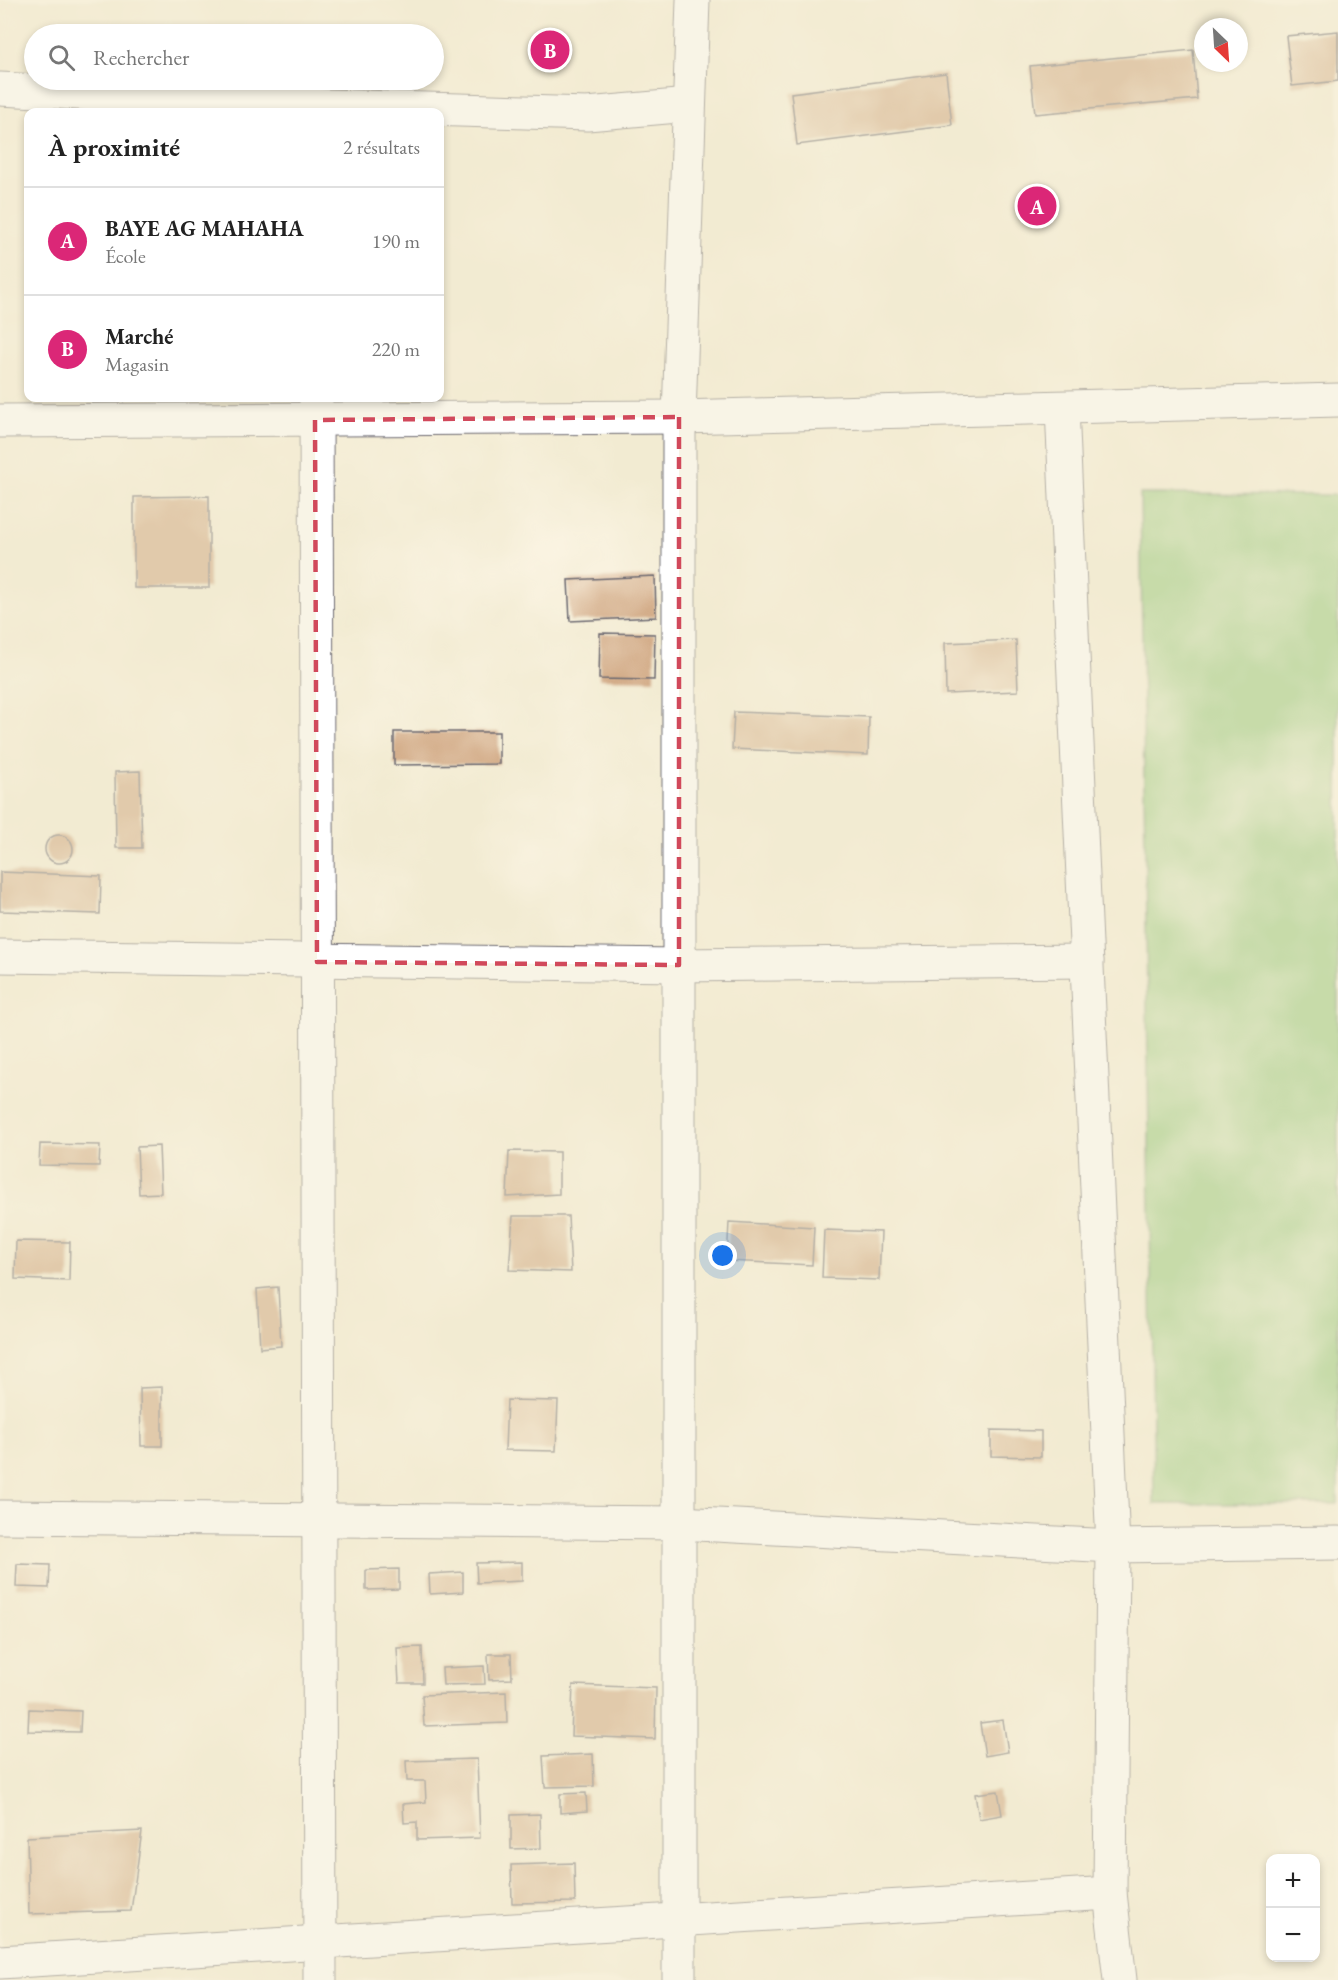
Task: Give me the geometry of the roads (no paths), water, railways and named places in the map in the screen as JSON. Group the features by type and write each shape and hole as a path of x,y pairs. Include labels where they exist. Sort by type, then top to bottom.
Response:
{"street":[{"path":"679,1980 679,417 693,0"},
{"path":"0,89 312,108"},
{"path":"444,111 587,114 689,105"},
{"path":"0,421 316,409 679,417 1338,400"},
{"path":"1062,408 1113,1546 1110,1893 1120,1980"},
{"path":"316,409 320,1980"},
{"path":"0,956 679,966 1087,961"},
{"path":"0,1517 679,1523 1113,1546 1338,1543"},
{"path":"0,1962 1110,1893"}],"place":[{"name":"Marché","path":"550,50"},
{"name":"BAYE AG MAHAHA","path":"1037,206"}]}
